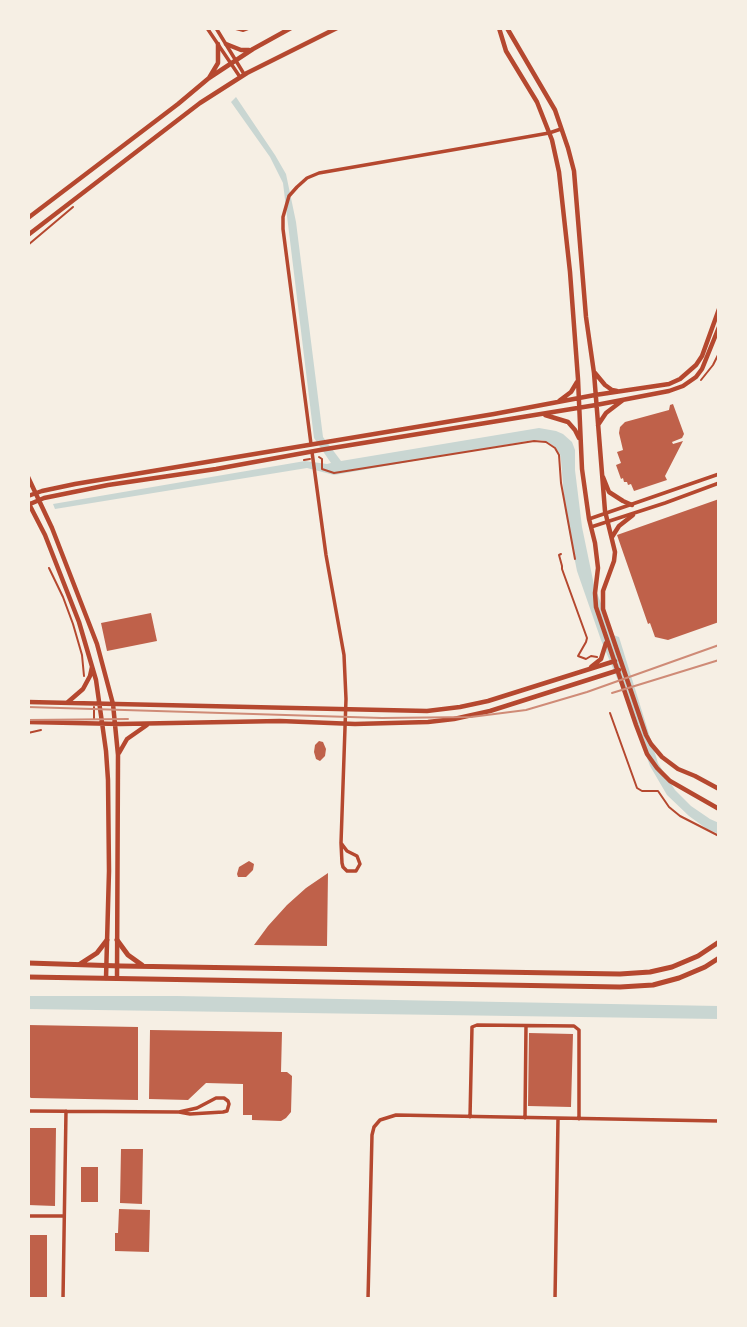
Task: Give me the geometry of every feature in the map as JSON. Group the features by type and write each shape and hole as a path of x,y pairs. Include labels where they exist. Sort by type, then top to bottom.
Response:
{"main road":[{"path":"78,965 97,953 107,940"},
{"path":"117,940 128,955 145,967"},
{"path":"28,963 620,974 672,967 698,956 719,942"},
{"path":"28,977 620,987 653,985 679,978 719,958"}],"street":[{"path":"207,28 242,76"},
{"path":"216,28 234,63"},
{"path":"28,218 209,78 291,28"},
{"path":"28,235 200,103 242,76 337,28"},
{"path":"499,28 506,51 532,93 549,133 559,172 578,379 582,469 595,543 596,607 606,639 617,660"},
{"path":"508,28 555,110 574,171 605,513 615,552 603,591 603,609 644,748 657,768 670,781 719,809"},
{"path":"209,78 218,62 218,44"},
{"path":"226,44 246,51 253,49"},
{"path":"341,844 357,856 359,868 356,871 347,871 343,867 341,844 346,724 344,655 326,555 283,229 283,217 289,196 307,178 318,173 561,129"},
{"path":"29,500 35,493 75,484 669,384 690,372 702,356 719,309"},
{"path":"29,500 669,391 696,377 707,360 719,327"},
{"path":"594,373 612,390 621,392"},
{"path":"555,402 571,392 578,379"},
{"path":"598,425 606,413 624,399"},
{"path":"537,415 568,422 581,443"},
{"path":"601,473 609,492 632,505"},
{"path":"589,519 719,474"},
{"path":"28,477 52,528 97,644 113,704 118,755 117,978"},
{"path":"592,527 719,483"},
{"path":"29,500 79,622 92,665 99,704 108,780 106,978"},
{"path":"611,538 619,526 633,515"},
{"path":"585,671 601,659 606,639"},
{"path":"28,702 427,711 488,701 617,660"},
{"path":"68,703 83,689 92,665"},
{"path":"28,722 415,723 454,719 620,670"},
{"path":"620,670 646,735 656,750 669,764 719,789"},
{"path":"118,755 127,738 150,723"},
{"path":"525,1118 526,1026"},
{"path":"470,1117 472,1027 574,1026 579,1030 579,1119"},
{"path":"28,1110 190,1114 227,1111 229,1104 224,1098 216,1097 197,1108 179,1112"},
{"path":"63,1299 66,1111"},
{"path":"368,1299 372,1135 380,1120 396,1115 719,1121"},
{"path":"555,1299 558,1119"},
{"path":"28,1216 64,1216"}],"path":[{"path":"232,28 243,31 251,28"},
{"path":"28,245 52,226"},
{"path":"701,380 719,353"},
{"path":"320,457 322,469 334,472 534,441 546,442 555,448 559,455 561,483 575,559"},
{"path":"566,550 573,549"},
{"path":"561,554 562,569 587,638 578,656 586,659 596,657"},
{"path":"49,568 73,624 82,655 84,679"},
{"path":"610,713 637,788 658,791 668,807 680,816 719,836"},
{"path":"28,733 41,730"}],"shaded area":[{"path":"236,97 286,174 296,222 323,437 341,461 539,428 556,431 572,442 582,527 594,585 613,635 619,637 658,763 675,790 691,806 719,823 719,834 689,816 667,795 650,766 577,571 565,511 560,454 548,442 533,440 334,475 307,468 55,509 53,504 305,461 331,463 314,438 283,183 270,157 231,102"},
{"path":"28,996 177,996 719,1006 719,1019 28,1009"}],"building":[{"path":"673,404 684,434 682,438 672,442 683,441 665,476 667,480 634,491 631,484 628,485 621,479 616,465 621,463 617,452 623,450 620,427 625,422 669,410"},
{"path":"719,499 719,622 668,640 655,637 617,535"},
{"path":"151,613 157,641 107,651 101,623"},
{"path":"319,741 323,742 326,749 325,756 320,761 316,759 314,752"},
{"path":"249,861 254,864 253,870 246,877 238,877 239,867"},
{"path":"328,873 327,946 254,945 287,905"},
{"path":"28,1025 138,1027 138,1100 28,1096"},
{"path":"150,1030 282,1032 281,1072 292,1076 291,1112 281,1121 252,1120 252,1115 243,1115 243,1084 206,1083 188,1100 149,1099"},
{"path":"529,1033 573,1034 571,1107 528,1106"},
{"path":"28,1128 56,1128 55,1206 28,1205"},
{"path":"121,1149 143,1149 142,1204 120,1203"},
{"path":"81,1167 98,1167 98,1202 81,1202"},
{"path":"119,1209 150,1210 149,1252 115,1251"},
{"path":"28,1235 47,1235 47,1299 28,1299"}],"railway":[{"path":"28,707 382,718 471,717 526,710 587,692 719,645"},
{"path":"612,693 719,660"},
{"path":"28,720 128,719"}]}
